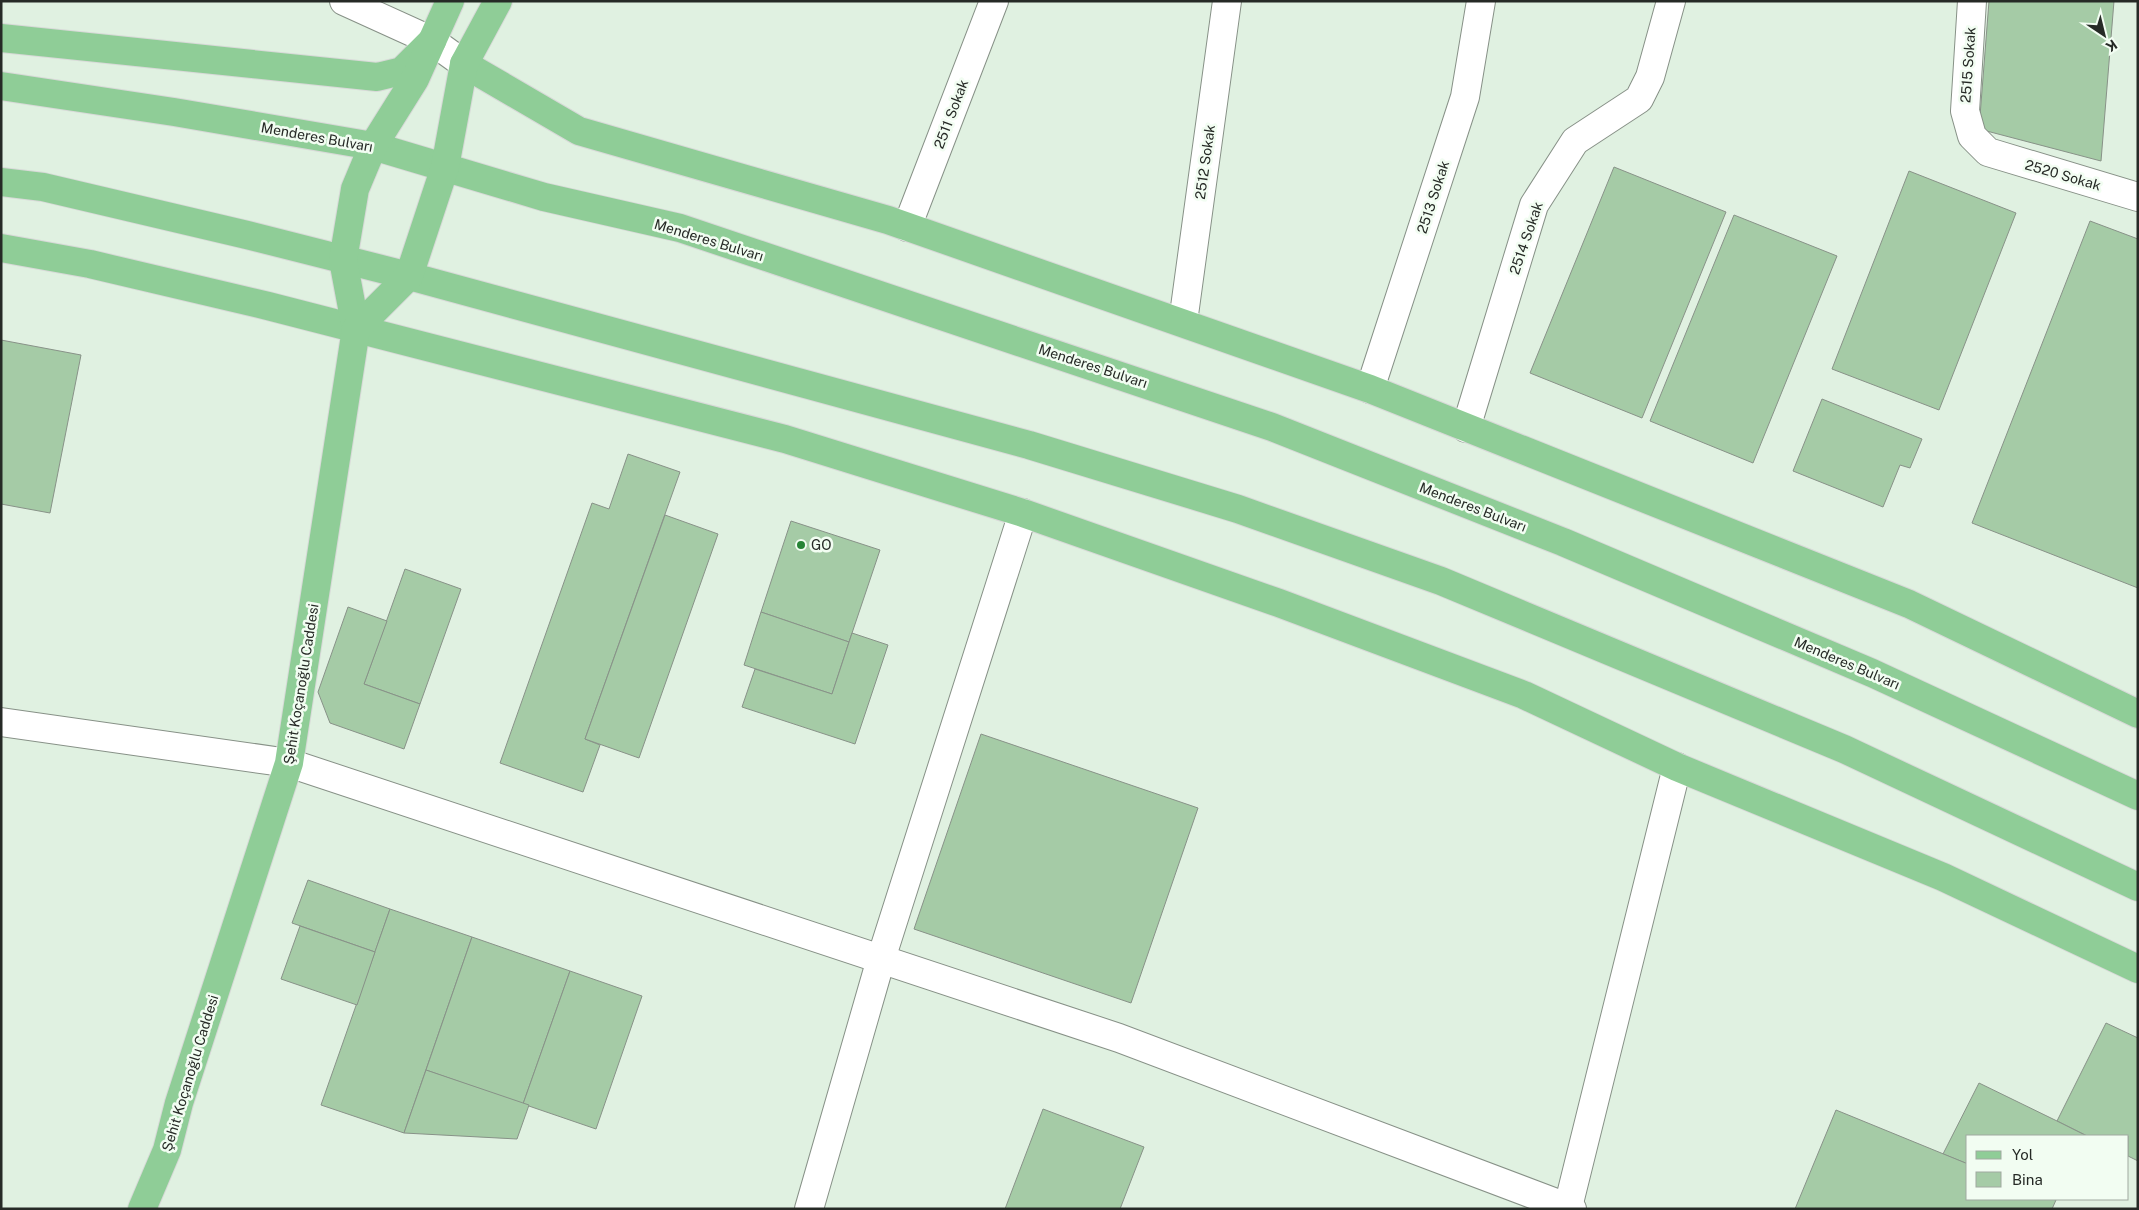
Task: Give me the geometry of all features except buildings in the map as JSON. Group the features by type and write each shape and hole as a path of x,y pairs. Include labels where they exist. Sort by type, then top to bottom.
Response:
{"main road":[{"path":"343,260 355,189 373,146 415,79 450,1"},
{"path":"356,329 409,276 445,167 464,64 498,1"},
{"path":"1,38 377,78 402,72 432,41"},
{"path":"464,64 579,131 907,227 1370,389 1909,604 2138,714"},
{"name":"Menderes Bulvarı","path":"1,86 174,112 373,146 544,197 680,228 1272,427 1563,542 1872,673 2138,796"},
{"path":"1,182 43,187 247,235 409,276 1029,445 1238,510 1441,581 1844,748 2138,887"},
{"path":"1,248 90,264 356,329 785,439 1023,513 1279,603 1524,695 1677,767 1943,877 2138,969"},
{"name":"Şehit Koçanoğlu Caddesi","path":"142,1209 167,1150 179,1103 289,763 356,329 343,260"}],"street":[{"path":"344,1 432,41 464,64"},
{"name":"2511 Sokak","path":"907,227 994,1"},
{"name":"2512 Sokak","path":"1183,322 1227,1"},
{"name":"2513 Sokak","path":"1370,389 1465,96 1481,1"},
{"name":"2514 Sokak","path":"1466,428 1534,205 1575,142 1639,99 1650,77 1671,1"},
{"name":"2515 Sokak","path":"1972,1 1965,111 1972,136 1988,152"},
{"name":"2520 Sokak","path":"1988,152 2138,197"},
{"path":"810,1209 881,960 1023,513"},
{"path":"1,722 289,763 1119,1038 1570,1208 1677,767"}],"shaded area":[{"path":"1,1 2138,1 2138,1209 1,1209"}],"place":[{"name":"GO","path":"801,545"}]}
